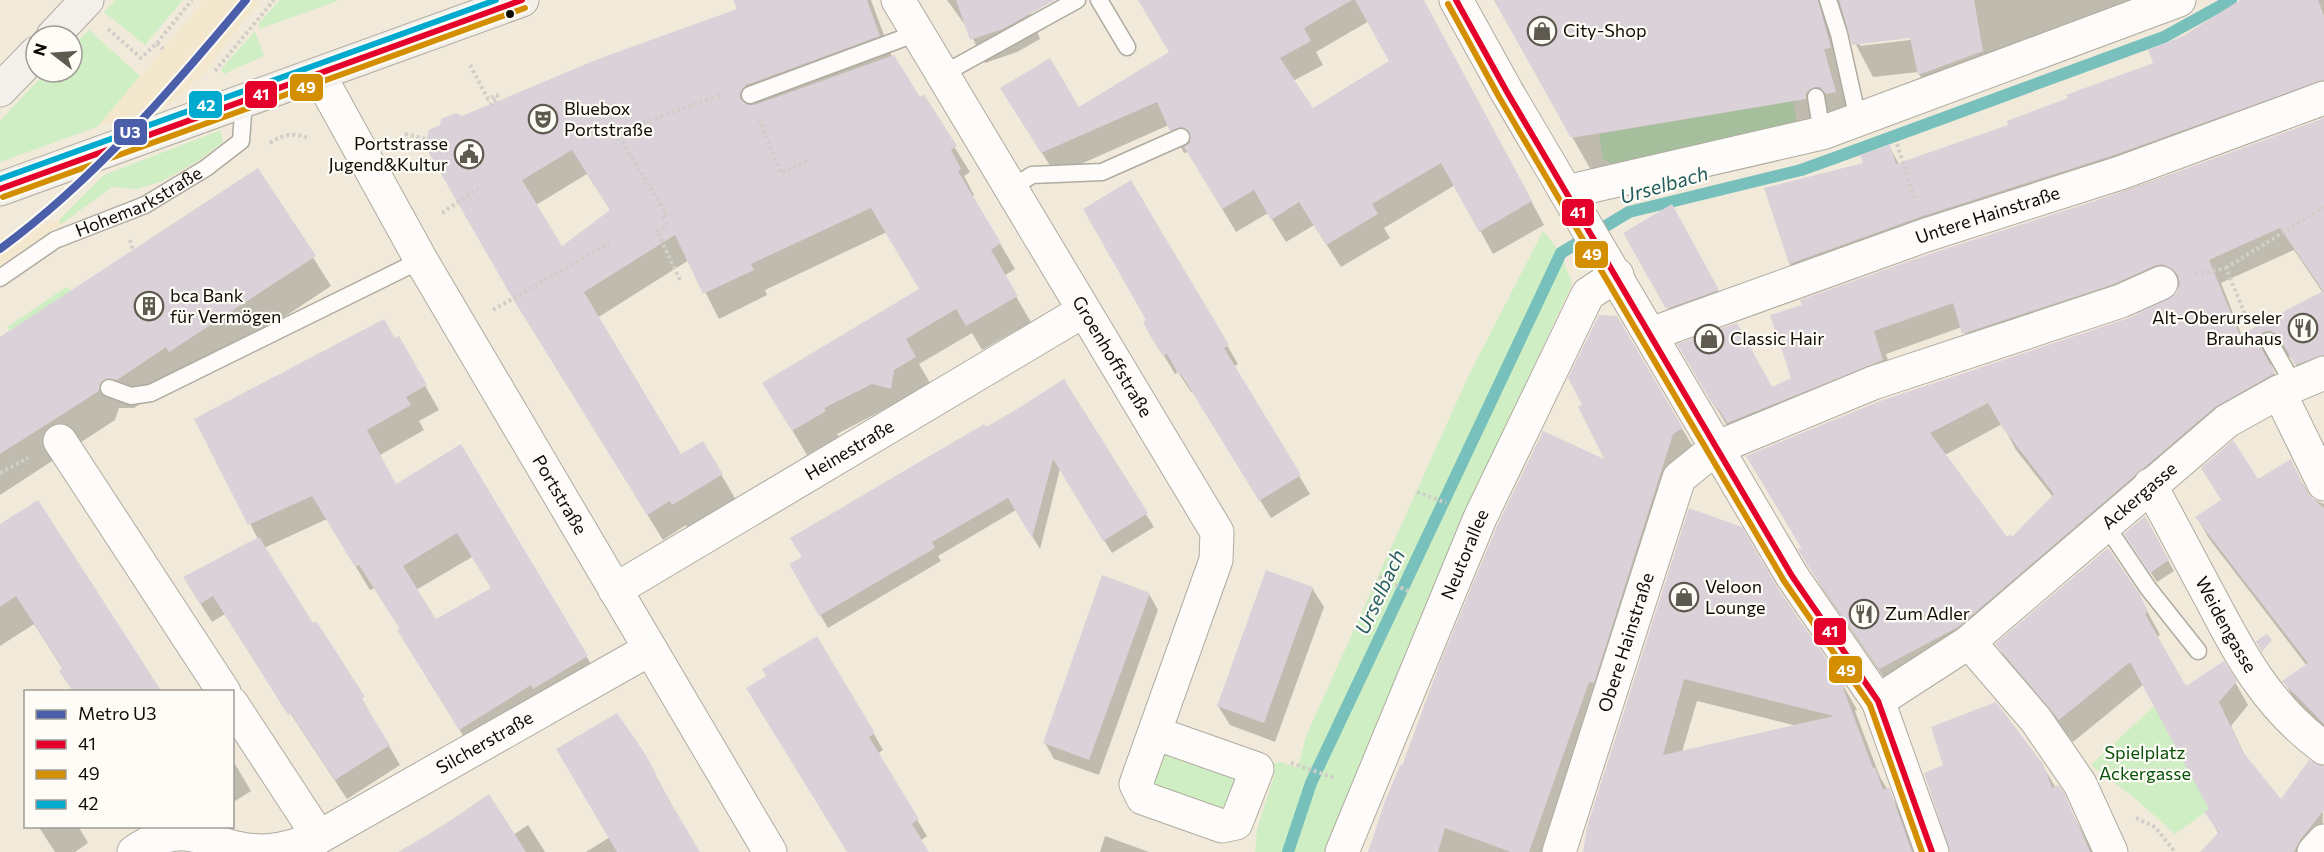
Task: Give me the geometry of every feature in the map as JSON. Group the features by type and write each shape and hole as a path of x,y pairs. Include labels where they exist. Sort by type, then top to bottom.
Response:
{"street":[{"path":"64,24 87,0"},
{"path":"0,189 522,0"},
{"name":"Groenhoffstraße","path":"898,0 1217,532 1216,560 1155,733"},
{"path":"1456,0 1792,576 1878,701 1932,852"},
{"path":"1566,192 1822,133 2161,3"},
{"path":"0,90 24,65"},
{"name":"Portstraße","path":"319,75 461,329 770,852"},
{"name":"Untere Hainstraße","path":"1651,334 1926,235 2120,173 2324,98"},
{"name":"Neutorallee","path":"1342,852 1480,518 1588,294 1602,250"},
{"name":"Obere Hainstraße","path":"1559,852 1679,478 1716,448 1873,383 2121,301 2161,283"},
{"name":"Heinestraße","path":"615,590 1083,311"},
{"name":"Ackergasse","path":"1878,701 1969,642 2150,484 2227,421 2287,388 2324,374"},
{"path":"2287,388 2324,484"},
{"path":"60,441 223,690"},
{"name":"Weidengasse","path":"2150,484 2246,666 2274,703 2304,733 2324,748"},
{"path":"1969,642 2036,720 2074,775 2090,803 2110,852"},
{"name":"Silcherstraße","path":"134,852 155,838 187,832 245,851 280,850 319,837 650,649"},
{"path":"234,707 319,837"},
{"path":"2314,852 2324,841"}],"lane":[{"path":"943,74 1077,0"},
{"path":"1099,0 1127,47"},
{"path":"1828,0 1839,34 1858,119"},
{"path":"750,95 917,33"},
{"path":"1816,97 1822,133"},
{"name":"Hohemarkstraße","path":"0,278 55,240 145,205 206,168 241,141 244,101"},
{"path":"1012,188 1032,176 1102,172 1181,137"},
{"path":"109,388 131,396 151,393 421,260"},
{"path":"2269,341 2287,388"},
{"path":"2105,524 2148,588 2198,651"}],"path":[{"path":"107,28 141,58 157,43 192,0"},
{"path":"211,76 274,0"},
{"path":"157,43 164,49"},
{"path":"470,65 489,102"},
{"path":"680,280 657,231 667,225 662,216 666,214 617,132 739,88 750,95 781,173 807,161"},
{"path":"405,134 426,139"},
{"path":"1895,139 1926,235"},
{"path":"442,213 478,188"},
{"path":"2161,283 2226,268 2324,207"},
{"path":"130,239 133,250"},
{"path":"461,329 609,243"},
{"path":"2226,268 2246,322 2269,341"},
{"path":"1417,492 1455,507"},
{"path":"1379,576 1414,594"},
{"path":"1287,762 1341,780"}],"shaded area":[{"path":"204,0 260,0 205,72 171,104 97,127"},
{"path":"60,219 60,225 0,265 0,237"}],"green space":[{"path":"115,0 183,0 145,45 104,12"},
{"path":"280,0 340,0 259,29 259,23"},
{"path":"89,30 140,76 97,127 0,162 0,121 35,84 84,84 84,35"},
{"path":"255,31 264,56 224,74 221,69"},
{"path":"1793,101 1796,117 1794,126 1613,165 1603,159 1599,134"},
{"path":"221,130 223,142 196,162 162,181 138,189 112,187 60,225 60,219 104,175"},
{"path":"1543,231 1561,253 1572,284 1466,512 1324,852 1255,852 1257,829 1274,776 1273,764 1280,762 1298,768 1306,736 1468,377"},
{"path":"66,287 75,293 32,322 29,318 9,331 7,327"},
{"name":"Spielplatz Ackergasse","path":"2154,706 2227,797 2175,834 2138,801 2091,765"},
{"path":"1161,748 1244,775 1230,812 1148,783"}],"building":[{"path":"733,0 867,0 880,36 746,85 740,93 740,99 748,105 754,105 894,55 920,97 924,94 957,146 951,150 961,169 958,171 1001,243 991,250 1018,296 966,326 956,309 906,339 916,357 894,370 891,389 872,384 824,408 826,411 792,431 762,383 919,289 871,208 751,264 754,270 703,294 675,235 584,292 681,454 703,441 723,474 672,505 670,501 647,515 510,294 425,146 429,130 440,125 441,119 456,113 462,116 598,59 737,9","holes":["572,150 610,210 562,246 522,180"]},
{"path":"956,0 1055,0 1003,29 970,40"},
{"path":"1138,0 1352,0 1304,28 1311,41 1280,58 1313,108 1389,61 1355,0 1424,0 1532,201 1479,232 1441,163 1372,204 1378,214 1326,245 1299,202 1271,220 1254,190 1222,209 1184,147 1190,143 1190,132 1182,127 1170,131 1157,102 1041,153 1000,88 1050,58 1079,107 1169,52"},
{"path":"1494,0 1818,0 1831,48 1824,49 1836,92 1826,94 1820,87 1814,87 1806,93 1806,99 1571,138"},
{"path":"1839,0 1974,0 1983,51 1918,75 1910,38 1852,45"},
{"path":"2240,0 2318,0 2324,16 2324,80 2114,155 1920,217 1789,264 1764,188 1863,163 1860,155 1890,145 1896,164 2008,125 2007,121 2068,98 2066,95 2153,63 2148,50 2183,36"},
{"path":"2324,118 2324,355 2295,365 2278,335 2270,331 2263,332 2259,340 2260,346 2275,373 2215,407 1958,627 1879,669 1808,566 1797,548 1802,549 1746,456 1880,401 2129,318 2176,294 2180,284 2178,275 2171,268 2162,264 2154,266 2114,284 1962,334 1953,303 1874,331 1883,360 1727,423 1718,408 1716,410 1677,344 1737,323 1772,387 1791,378 1770,315 1802,305 1800,300 1932,253 2126,191","holes":["2280,228 2323,291 2240,335 2209,260","1988,403 2002,427 2054,494 2012,537 2010,534 2007,537 1930,433"]},
{"name":"bca Bank für Vermögen","path":"258,168 316,256 169,352 166,347 117,380 103,380 99,391 0,454 0,337"},
{"path":"1131,180 1229,345 1224,348 1301,475 1259,501 1181,374 1179,375 1167,354 1163,356 1152,339 1143,322 1146,320 1083,209"},
{"path":"1672,204 1719,290 1666,309 1623,233"},
{"path":"1599,315 1617,316 1683,428 1673,434 1594,683 1589,682 1529,852 1511,852 1445,828 1438,852 1368,852 1384,804 1400,765 1402,766 1440,663 1497,526 1543,431 1604,459 1578,407 1582,405 1568,378"},
{"path":"384,319 395,338 399,336 427,385 406,397 411,405 367,430 396,484 461,444 588,656 533,689 531,685 459,730 397,630 400,629 359,565 355,567 312,496 248,525 194,419","holes":["457,533 491,588 436,619 403,566"]},
{"path":"1064,379 1148,513 1103,541 1053,459 1032,538 1008,498 932,542 935,548 819,616 789,564 802,557 790,538 984,424 986,427 1019,408"},
{"path":"2233,440 2258,479 2291,459 2307,493 2324,508 2324,724 2282,681 2308,663 2195,517 2221,500 2201,468"},
{"path":"38,500 161,690 72,690 59,671 63,668 16,596 0,607 0,524"},
{"path":"1689,508 1742,527 1777,587 1845,686 1843,688 1873,768 1875,767 1883,790 1889,787 1912,852 1583,852 1587,827","holes":["1684,679 1834,716 1663,755"]},
{"path":"2145,516 2169,560 2150,573 2124,534"},
{"path":"259,537 313,623 316,621 365,697 361,699 390,745 335,780 291,713 288,715 213,596 200,604 183,577"},
{"path":"2108,548 2139,593 2148,611 2145,614 2186,686 2224,661 2237,681 2219,702 2243,752 2281,799 2309,760 2324,766 2324,810 2300,840 2294,852 2200,852 2219,832 2204,812 2209,809 2130,662 2059,720 1995,644"},
{"path":"1266,570 1313,587 1264,723 1217,706"},
{"path":"1102,575 1150,593 1089,760 1043,743"},
{"path":"2267,634 2272,640 2262,652 2256,641"},
{"path":"817,636 875,733 869,737 919,819 912,824 929,852 847,852 746,688 766,676 762,669"},
{"path":"1996,702 2043,764 2052,788 2058,785 2064,793 2090,852 1950,852 1924,773 1943,765 1931,727"},
{"path":"617,713 644,752 657,775 655,776 700,852 617,852 556,749"},
{"path":"489,794 526,852 398,852 444,825"}],"waterway":[{"name":"Urselbach","path":"1288,852 1311,783 1561,253 1629,212 1801,170 2164,37 2231,0"}],"metro line":[{"name":"U3","path":"0,249 68,194 100,163 190,67 246,0"}],"transit line":[{"name":"42","path":"0,179 496,0"},
{"name":"41","path":"0,189 522,0"},
{"name":"41","path":"1456,0 1507,92 1792,576 1878,701 1932,852"},
{"name":"49","path":"1448,4 1499,97 1784,581 1870,705 1922,852"},
{"name":"49","path":"3,197 525,8"}],"place":[{"name":"City-Shop","path":"1542,31"},
{"name":"Bluebox Portstraße","path":"543,119"},
{"name":"Portstrasse Jugend&Kultur","path":"469,154"},
{"name":"bca Bank für Vermögen","path":"149,306"},
{"name":"Alt-Oberurseler Brauhaus","path":"2303,328"},
{"name":"Classic Hair","path":"1709,339"},
{"name":"Veloon Lounge","path":"1684,597"},
{"name":"Zum Adler","path":"1864,614"}]}
